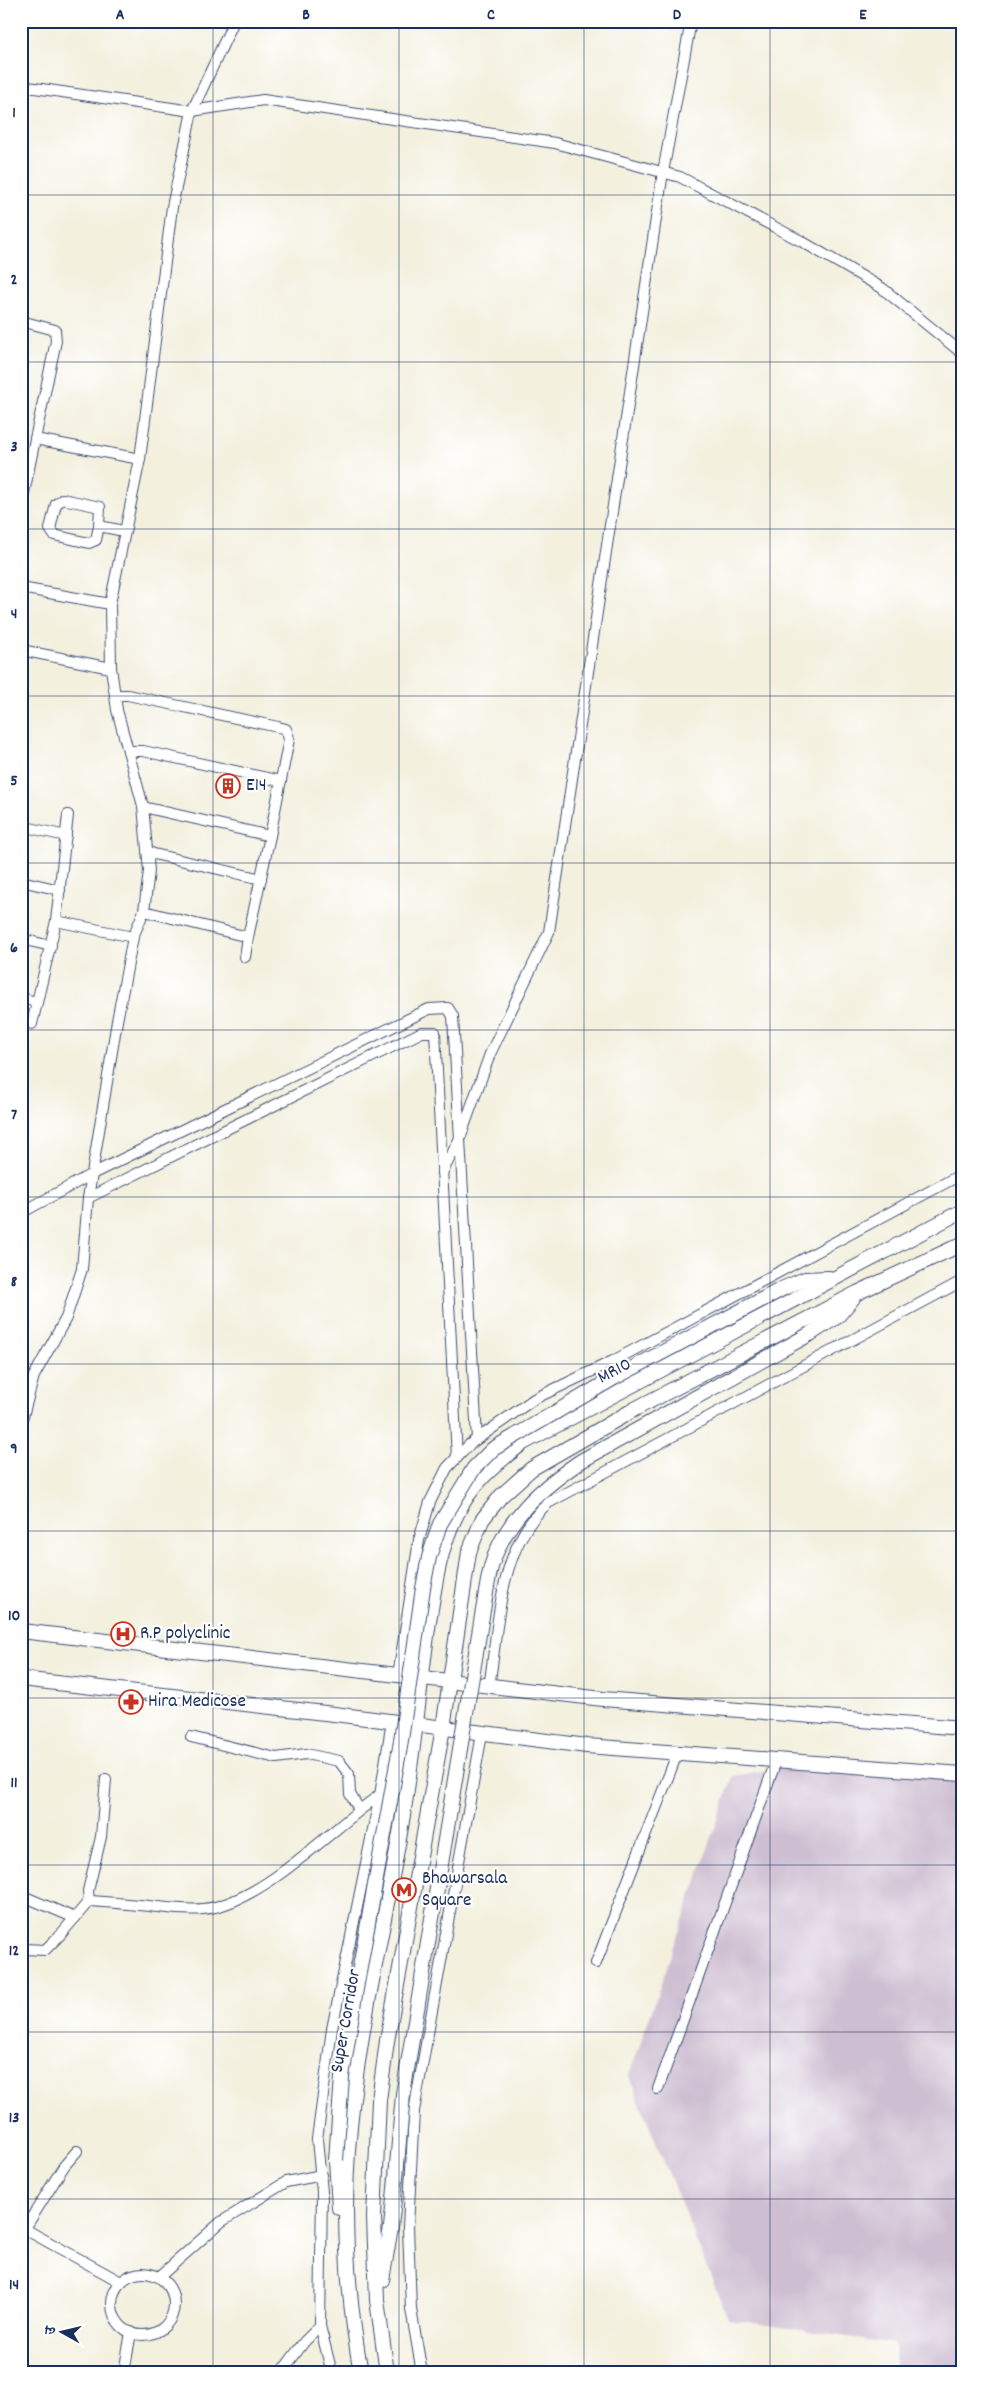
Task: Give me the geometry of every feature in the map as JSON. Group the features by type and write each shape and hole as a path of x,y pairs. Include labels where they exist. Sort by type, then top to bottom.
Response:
{"main road":[{"name":"MR10","path":"420,1678 439,1558 455,1516 471,1491 492,1466 522,1443 962,1211"},
{"path":"387,2373 377,2300 375,2178 381,2090 387,2041 443,1728 470,1552 482,1520 501,1496 532,1469 626,1414 856,1294 962,1244"},
{"path":"350,2286 340,2219 336,2160 342,2077 400,1747 423,1588 429,1557 440,1524 474,1468 493,1449 614,1378 784,1288 805,1279 834,1278"},
{"path":"377,2300 391,2227 403,2094 482,1616 491,1566 504,1535 523,1508 548,1483 581,1460 810,1334 838,1316 856,1294"},
{"path":"21,1631 602,1699 962,1728"},
{"name":"Super Corridor","path":"361,2373 350,2286 346,2176 352,2110 404,1808 420,1678"},
{"path":"21,1679 392,1721 482,1734 677,1754 962,1774"}],"street":[{"path":"21,1423 34,1376 66,1318 82,1268 88,1198 133,937 144,911 149,871 143,807 115,695 111,668 110,604 140,459 172,207 192,111 234,21"},
{"path":"442,1172 460,1138 490,1054 548,932 663,172 691,21"},
{"path":"21,86 192,111 263,100 555,143 680,176 882,288 962,353"},
{"path":"21,321 55,330 56,341 21,507"},
{"path":"35,439 140,459"},
{"path":"63,499 100,507 99,526 96,540 89,543 54,535 50,529 56,504 63,499"},
{"path":"99,526 124,531"},
{"path":"21,588 110,604"},
{"path":"21,650 111,668"},
{"path":"115,695 128,695 286,729 289,739 245,957"},
{"path":"128,751 143,751 281,780"},
{"path":"143,807 270,836"},
{"path":"32,1024 56,921 68,815"},
{"path":"21,826 66,836"},
{"path":"147,850 154,854 262,879"},
{"path":"21,881 60,890"},
{"path":"144,911 248,936"},
{"path":"56,921 133,937"},
{"path":"21,939 51,946"},
{"path":"21,998 37,1002"},
{"path":"21,1200 23,1212 92,1174 429,1009 448,1008 453,1016 477,1439"},
{"path":"88,1198 422,1032 435,1032 456,1458"},
{"path":"398,1676 419,1540 430,1502 447,1468 477,1439 534,1399 613,1361 962,1174"},
{"path":"490,1687 510,1560 524,1529 548,1503 962,1281"},
{"path":"332,2373 320,2326 322,2175 317,2139 332,2030 380,1795 392,1721"},
{"path":"422,2373 411,2309 408,2236 414,2111 482,1734"},
{"path":"192,1737 276,1758 306,1754 339,1760 349,1774 350,1794 358,1809"},
{"path":"596,1963 677,1754"},
{"path":"658,2089 776,1760"},
{"path":"25,1949 45,1950 89,1901 88,1891 101,1837 106,1779"},
{"path":"89,1901 186,1910 222,1906 244,1896 316,1847 358,1809 380,1795"},
{"path":"23,1896 75,1918"},
{"path":"77,2151 64,2166 22,2230 121,2282"},
{"path":"159,2277 221,2222 286,2182 322,2175"},
{"path":"139,2273 159,2277 167,2284 174,2303 168,2322 151,2334 141,2335 131,2332 123,2327 113,2310 112,2300 121,2282 129,2276 139,2273"},
{"path":"281,2373 304,2342 320,2326"},
{"path":"124,2373 131,2332"}],"shaded area":[{"path":"797,1765 962,1780 962,2373 895,2373 894,2344 728,2319 629,2076 733,1776"}],"place":[{"name":"E14","path":"228,786"},
{"name":"R.P polyclinic","path":"123,1634"},
{"name":"Hira Medicose","path":"131,1702"},
{"name":"Bhawarsala Square","path":"404,1890"}]}
